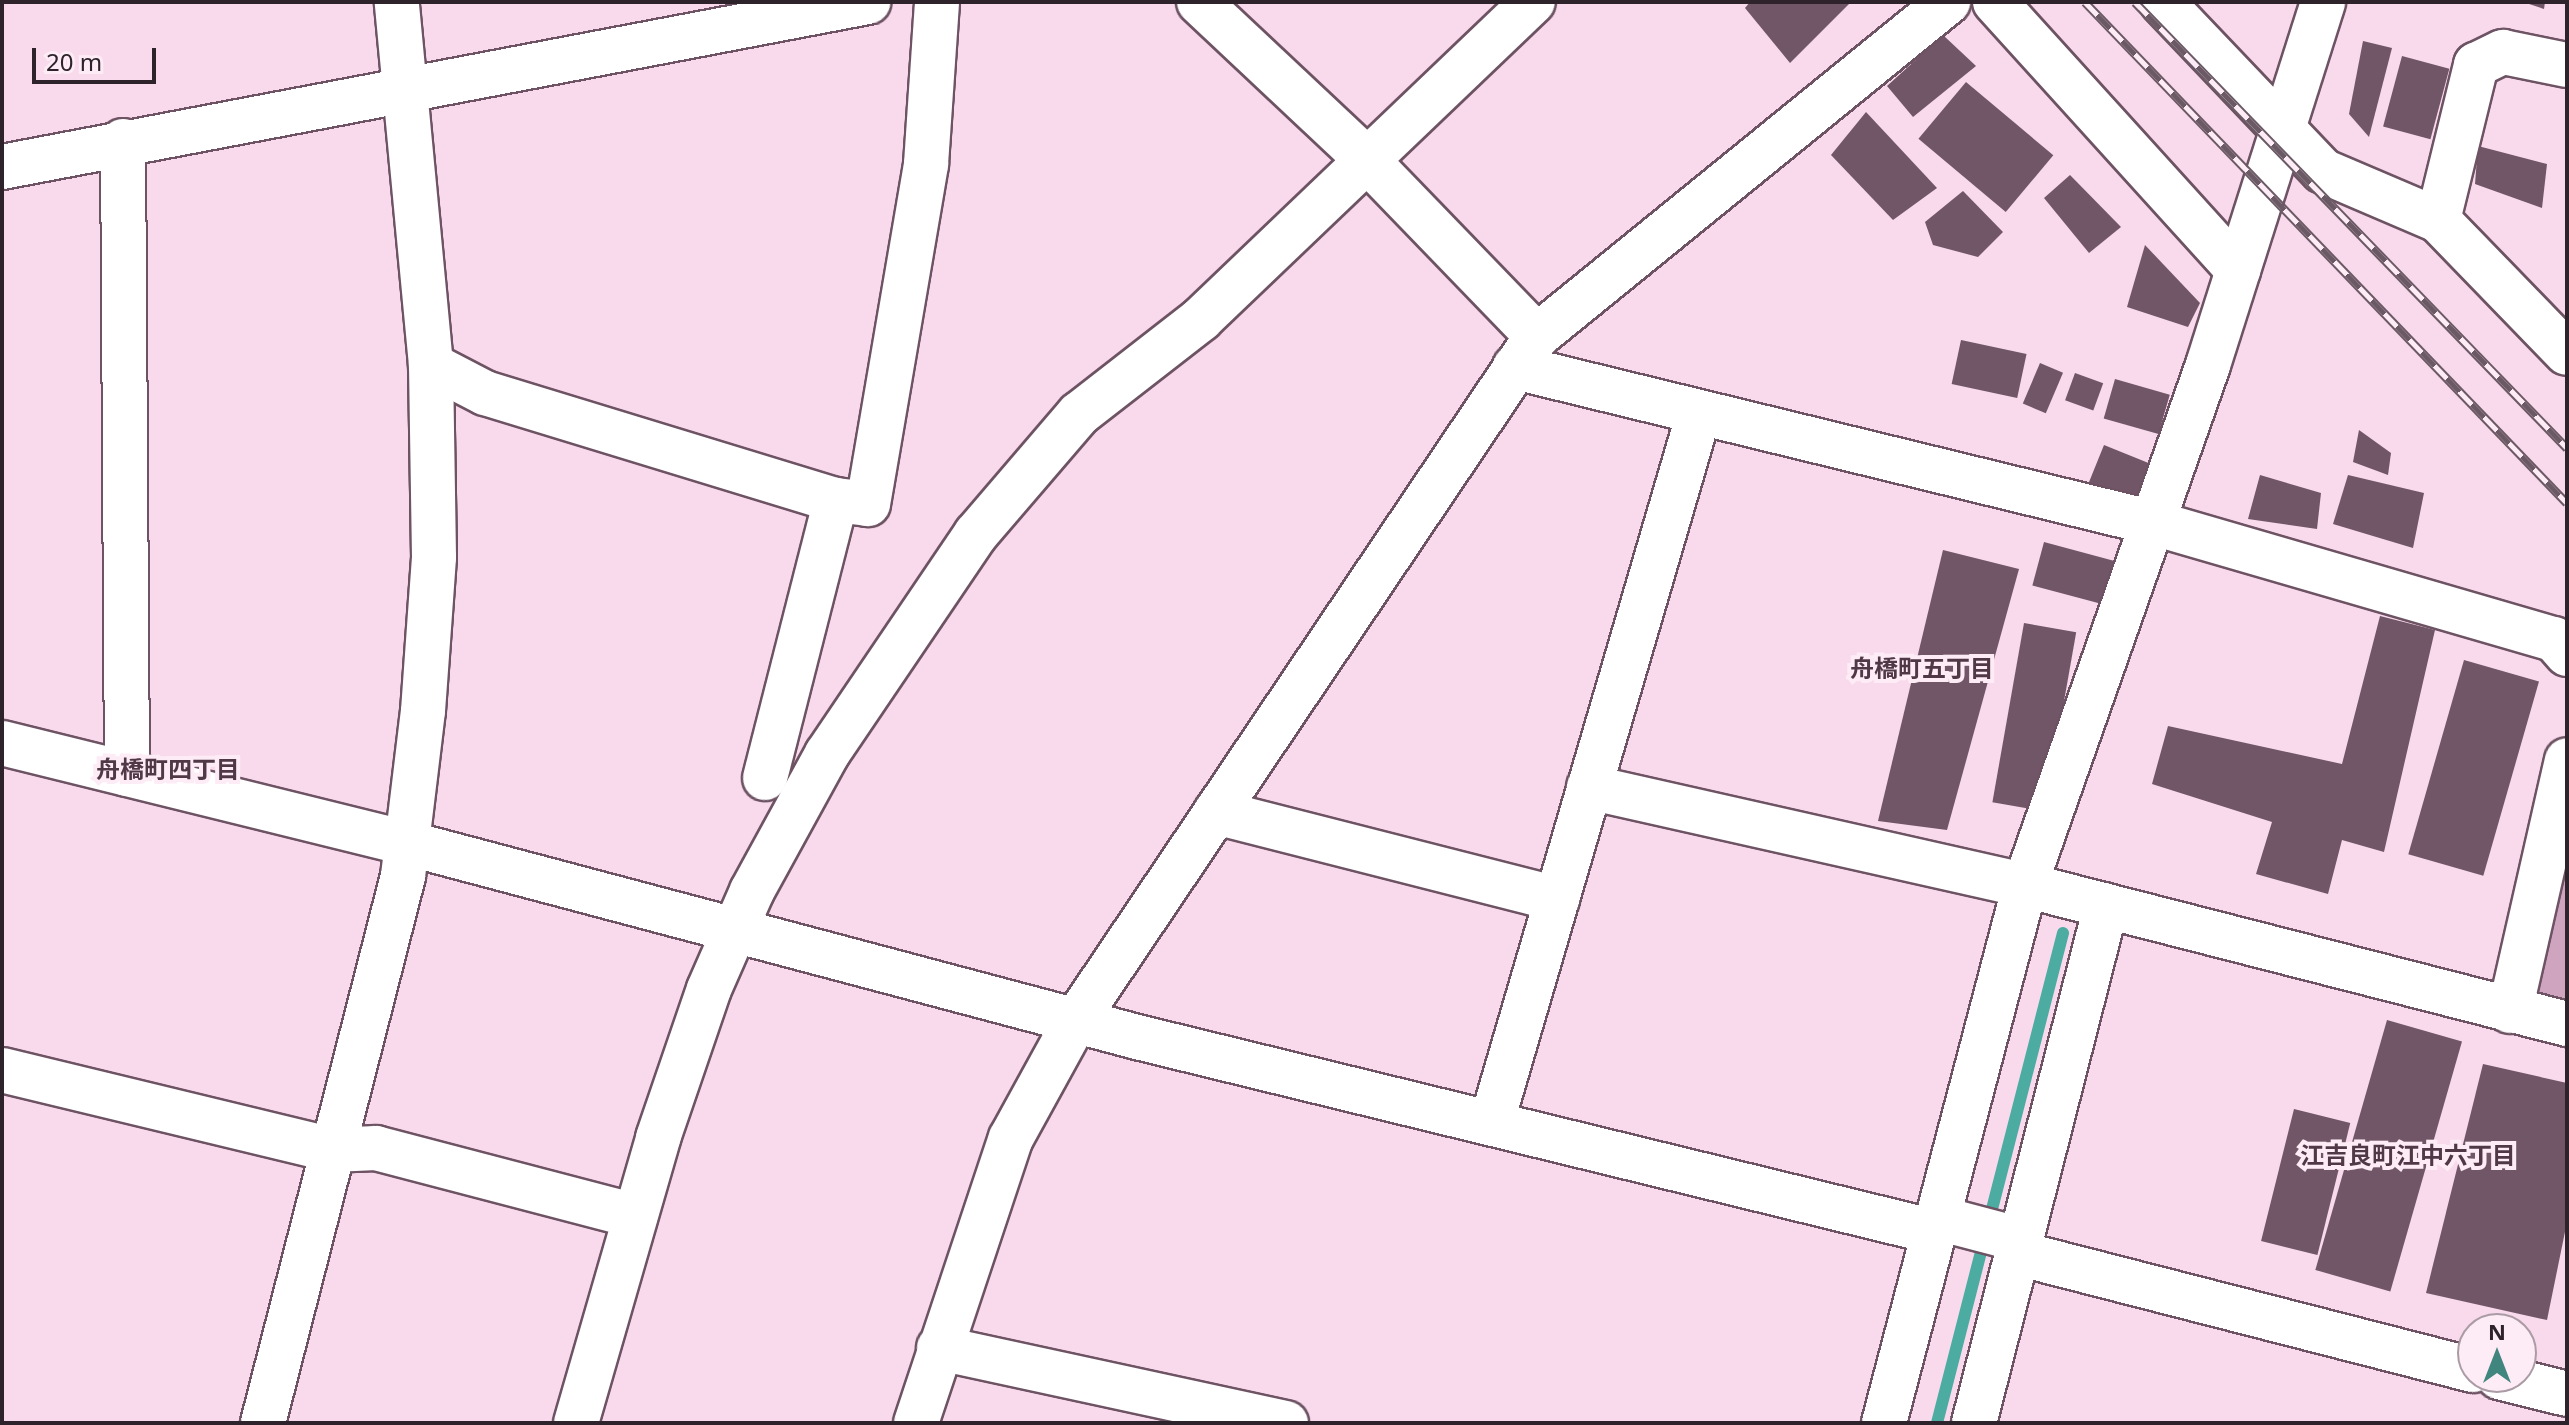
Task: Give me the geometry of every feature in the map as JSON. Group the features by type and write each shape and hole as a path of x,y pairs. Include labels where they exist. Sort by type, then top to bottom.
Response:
{"street":[{"path":"263,1423 407,843 434,557 431,365 403,93 397,2"},
{"path":"2,167 123,141 403,93 868,2"},
{"path":"431,365 485,393 836,500 868,504 926,164 937,2"},
{"path":"1200,2 1365,158 1526,351 1699,413 2154,523 2554,639 2567,654"},
{"path":"576,1423 635,1216 709,989 735,930 827,754 976,534 1079,414 1201,319 1365,158 1533,2"},
{"path":"916,1423 1011,1138 1076,1020 1526,351 1948,2"},
{"path":"1995,2 2238,270"},
{"path":"2162,2 2323,171 2438,220 2567,353"},
{"path":"1884,1423 1942,1224 2025,885 2154,523 2323,2"},
{"path":"2438,220 2476,65 2503,52 2567,65"},
{"path":"123,141 127,774"},
{"path":"1492,1121 1699,413"},
{"path":"765,778 836,500"},
{"path":"2,743 407,843 1076,1020 1492,1121 1942,1224 2457,1366"},
{"path":"2510,1011 2567,760"},
{"path":"1589,787 2025,885 2567,1024"},
{"path":"1216,812 1557,899"},
{"path":"1974,1423 2016,1243 2106,906"},
{"path":"2,1070 333,1150 376,1148 635,1216"},
{"path":"939,1348 1286,1423"},
{"path":"2537,1386 2567,1394"}],"shaded area":[{"path":"2567,860 2567,1004 2536,996"}],"building":[{"path":"1750,2 1851,2 1790,63 1745,8"},
{"path":"2523,2 2545,2 2544,9"},
{"path":"1943,35 1976,66 1913,117 1887,86"},
{"path":"2363,41 2392,48 2369,137 2349,114"},
{"path":"2402,56 2449,69 2430,139 2383,127"},
{"path":"1966,82 2053,155 2006,212 1918,139"},
{"path":"1866,112 1937,188 1893,220 1831,155"},
{"path":"2478,146 2547,164 2542,208 2475,184"},
{"path":"2070,175 2121,227 2089,253 2044,198"},
{"path":"1963,191 2003,232 1978,257 1933,245 1925,222"},
{"path":"2145,245 2200,303 2188,327 2127,307"},
{"path":"1961,340 2027,354 2017,398 1952,384"},
{"path":"2040,363 2063,373 2046,413 2023,404"},
{"path":"2075,373 2103,383 2093,411 2065,400"},
{"path":"2115,379 2170,395 2158,434 2104,418"},
{"path":"2359,430 2391,453 2388,475 2353,462"},
{"path":"2104,445 2152,464 2137,502 2089,483"},
{"path":"2260,475 2321,493 2317,529 2248,519"},
{"path":"2348,475 2424,493 2413,548 2333,524"},
{"path":"2044,542 2115,561 2103,604 2032,585"},
{"path":"1943,550 2019,569 1947,830 1878,821"},
{"path":"2380,616 2435,630 2384,852 2342,840 2328,894 2256,874 2272,822 2152,784 2168,726 2342,764"},
{"path":"2024,623 2076,632 2045,811 1992,802"},
{"path":"2464,660 2539,681 2483,876 2408,854"},
{"path":"2387,1020 2462,1041 2390,1291 2315,1270"},
{"path":"2483,1064 2567,1083 2567,1222 2547,1320 2537,1318 2537,1313 2516,1313 2426,1293"},
{"path":"2294,1109 2350,1123 2317,1255 2261,1241"}],"waterway":[{"path":"1937,1423 2063,933"}],"railway":[{"path":"2085,2 2567,503"},
{"path":"2135,2 2567,448"}],"district":[{"name":"舟橋町五丁目","path":"1922,668"},
{"name":"舟橋町四丁目","path":"168,769"},
{"name":"江吉良町江中六丁目","path":"2408,1155"}]}
